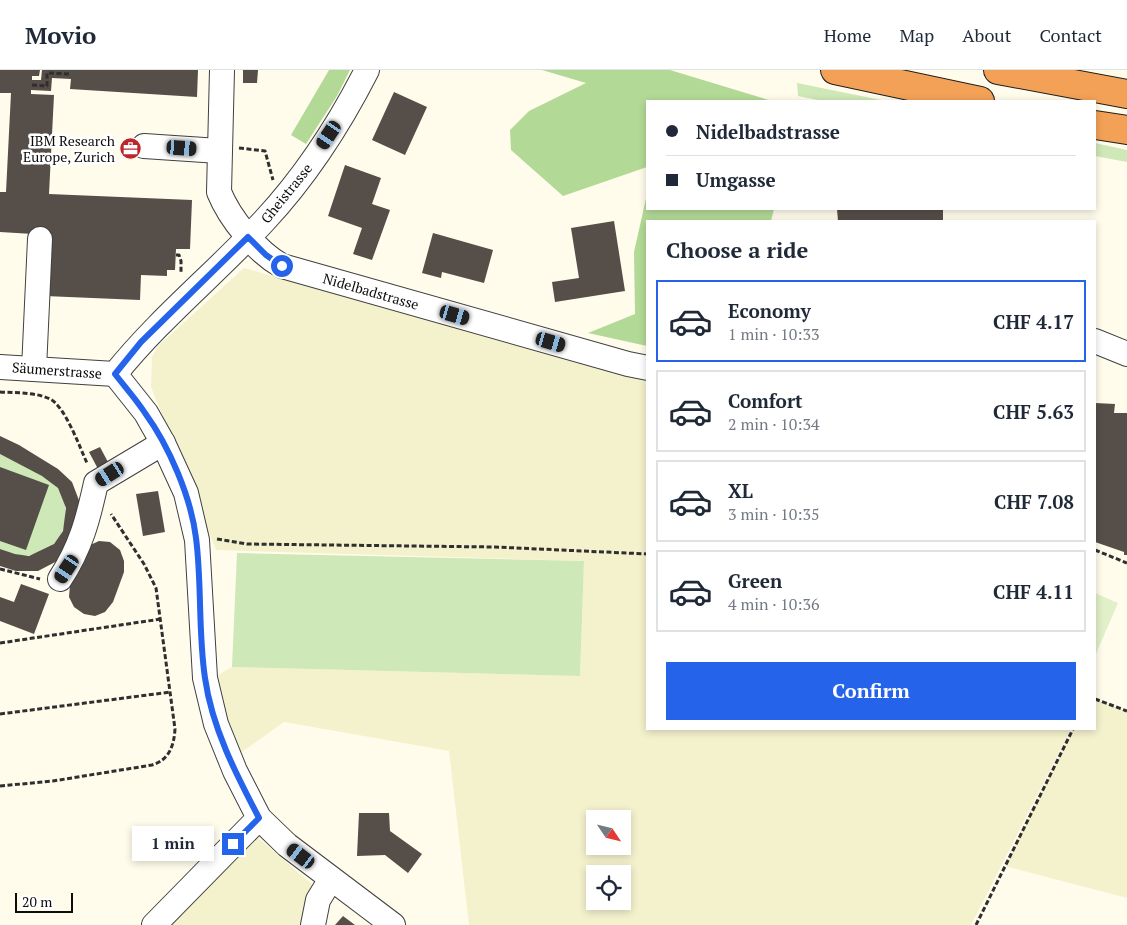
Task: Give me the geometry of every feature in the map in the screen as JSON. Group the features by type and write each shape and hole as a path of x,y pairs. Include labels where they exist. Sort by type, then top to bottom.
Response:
{"highway":[{"path":"835,70 975,100"},
{"path":"998,70 1127,94"},
{"path":"1096,125 1127,130"}],"street":[{"name":"Nidelbadstrasse","path":"222,70 219,192 222,201 248,237 266,255 282,266 646,368"},
{"name":"Gheistrasse","path":"115,374 141,342 279,205 329,135 367,70"},
{"path":"144,146 219,148"},
{"path":"34,369 40,239"},
{"path":"1096,341 1127,354"},
{"name":"Säumerstrasse","path":"0,367 115,374"},
{"path":"115,374 146,413 163,443 186,493 195,526 205,678 214,715 235,772 259,818 286,845 393,925"},
{"path":"60,579 74,559 86,528 96,483 163,443"},
{"path":"154,925 259,818"},
{"path":"313,925 318,900 331,879"}],"path":[{"path":"32,85 46,86 47,72 71,74"},
{"path":"219,148 265,150 279,205"},
{"path":"176,255 179,256 181,261 180,279"},
{"path":"208,538 247,544 495,547 646,554"},
{"path":"1096,550 1127,563"},
{"path":"0,570 36,580 60,579"},
{"path":"0,643 161,619 176,730 166,758 160,763 53,781 0,786"},
{"path":"0,714 171,692"},
{"path":"1096,699 1127,711"},
{"path":"976,925 1073,730"}],"shaded area":[{"path":"244,268 646,381 646,730 1070,730 971,925 469,925 449,751 284,722 235,757 213,678 232,667 580,676 584,561 216,550 151,387 152,357 157,347"},
{"path":"1096,699 1127,711 1127,898 1005,866 1073,730 1096,730"},
{"path":"256,836 313,885 307,925 167,925"}],"green space":[{"path":"329,70 350,70 337,96 306,144 291,135"},
{"path":"542,70 670,70 769,100 646,100 646,167 563,196 511,150 510,130 529,111 586,83"},
{"path":"797,83 881,100 818,100 798,96"},
{"path":"1096,143 1127,150 1127,162 1096,156"},
{"path":"646,198 646,210 774,210 771,220 646,220 646,346 588,333 635,314 634,252"},
{"path":"0,454 44,477 57,487 61,493 64,500 65,524 59,538 54,544 43,551 22,555 0,549"},
{"path":"237,553 584,561 580,676 232,667"},
{"path":"1096,593 1118,603 1096,654"}],"building":[{"path":"0,70 40,70 39,76 32,76 32,80 41,80 42,70 198,70 197,97 70,89 71,79 52,78 51,91 31,90 31,94 54,95 49,194 192,200 190,249 176,249 175,270 167,270 167,276 141,275 140,300 45,296 33,234 0,232 0,192 6,192 11,93 0,93"},
{"path":"243,70 258,70 257,83 243,83"},
{"path":"394,92 427,107 405,155 372,140"},
{"path":"345,165 381,178 372,204 390,210 372,260 353,254 362,228 328,216"},
{"path":"837,210 943,210 943,220 838,220"},
{"path":"614,221 625,291 555,302 552,282 579,278 571,228"},
{"path":"433,233 493,250 484,283 442,272 441,278 422,273"},
{"path":"1096,403 1115,404 1114,413 1127,413 1127,555 1124,555 1124,552 1096,542"},
{"path":"0,436 19,445 58,469 72,482 80,503 81,520 61,559 38,571 16,571 0,566 0,549 29,556 54,544 63,531 66,508 58,488 42,476 0,454"},
{"path":"100,447 109,464 98,469 89,452"},
{"path":"0,467 49,485 26,550 0,541"},
{"path":"158,491 165,532 143,536 136,494"},
{"path":"99,541 110,542 120,550 124,561 124,572 113,602 105,612 95,616 84,614 74,607 69,597 70,585 88,546"},
{"path":"21,584 49,594 34,634 0,621 0,597 14,602"},
{"path":"359,813 389,813 390,831 422,854 408,873 385,855 357,856"},
{"path":"343,916 355,925 335,925"}],"place":[{"name":"IBM Research Europe, Zurich","path":"131,148"}],"route":[{"path":"233,844 259,818 235,772 216,724 205,678 195,526 186,493 163,443 146,413 115,374 141,342 248,237 266,255 282,266"}]}
